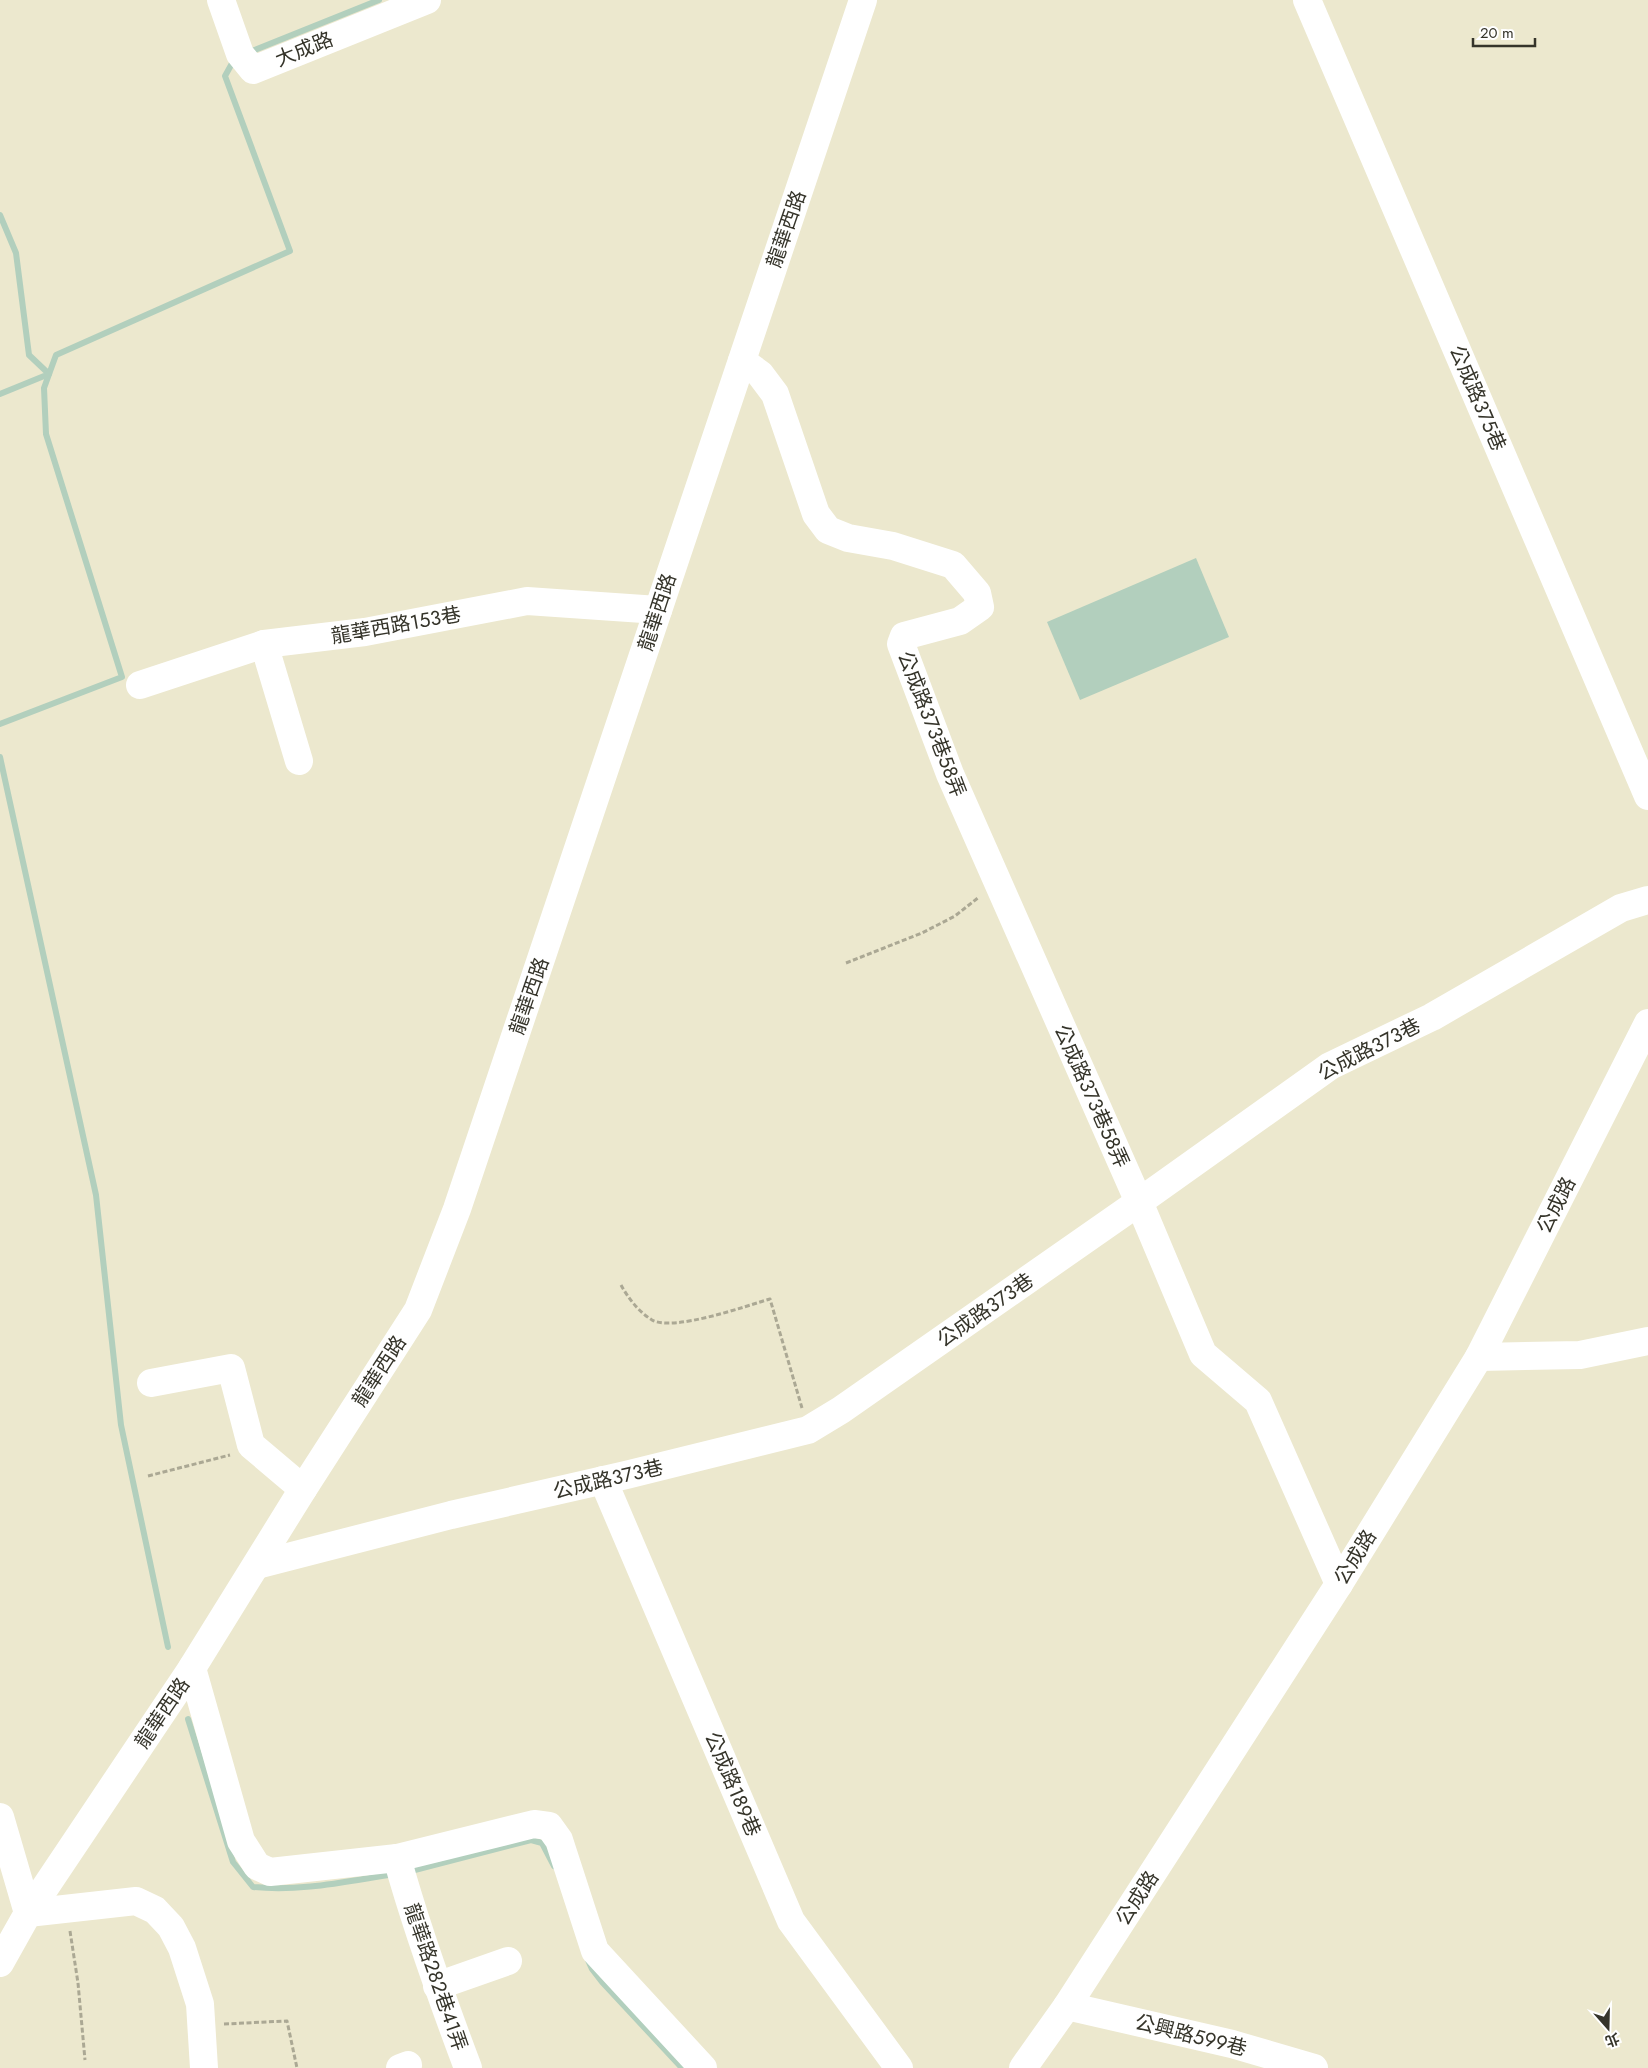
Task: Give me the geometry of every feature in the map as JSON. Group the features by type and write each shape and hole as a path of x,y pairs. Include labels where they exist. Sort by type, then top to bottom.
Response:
{"street":[{"name":"大成路","path":"221,0 240,54 253,70 427,0"},
{"name":"龍華西路","path":"0,1964 14,1930 192,1668 303,1489 418,1310 457,1209 863,0"},
{"name":"公成路375巷","path":"1307,0 1648,796"},
{"name":"公成路373巷58弄","path":"742,361 760,374 775,394 816,514 828,530 848,538 893,546 953,565 977,593 980,608 960,621 904,636 901,644 950,774 1139,1202 1203,1354 1258,1401 1339,1584"},
{"name":"龍華西路153巷","path":"140,685 264,644 365,632 528,601 658,610"},
{"path":"264,644 299,761"},
{"name":"公成路373巷","path":"257,1565 452,1515 808,1430 841,1410 1330,1066 1432,1017 1621,908 1648,900"},
{"name":"公成路","path":"1024,2068 1067,2006 1339,1584 1479,1357 1648,1023"},
{"path":"1479,1357 1580,1355 1648,1341"},
{"path":"151,1383 231,1368 251,1444 303,1489"},
{"name":"公成路189巷","path":"603,1480 791,1921 899,2068"},
{"path":"192,1668 241,1841 257,1866 270,1872 400,1870 534,1824 549,1826 559,1840 594,1951 704,2068"},
{"path":"0,1817 14,1930 66,1908 136,1901 155,1910 171,1927 182,1948 200,2004 204,2068"},
{"name":"龍華路282巷41弄","path":"400,1870 437,1986 468,2068"},
{"path":"437,1986 508,1961"},
{"name":"公興路599巷","path":"1067,2006 1235,2056 1314,2068"}],"path":[{"path":"846,963 922,933 955,916 998,882"},
{"path":"621,1285 628,1298 653,1320 673,1323 707,1317 770,1299 808,1430"},
{"path":"148,1476 256,1448"},
{"path":"66,1908 78,1983 85,2060"},
{"path":"201,2025 287,2021 297,2068"}],"shaded area":[{"path":"1196,558 1229,637 1080,700 1047,622"}],"waterway":[{"path":"247,53 379,0"},
{"path":"0,724 122,677 46,434 44,388 56,355 290,251 225,76 235,58"},
{"path":"0,215 16,253 29,355 49,374 0,394"},
{"path":"0,757 96,1195 121,1425 168,1647"},
{"path":"188,1719 233,1862 253,1887 307,1887 395,1874"},
{"path":"407,1872 531,1840 542,1843 554,1866"},
{"path":"588,1960 602,1982 682,2068"}]}
